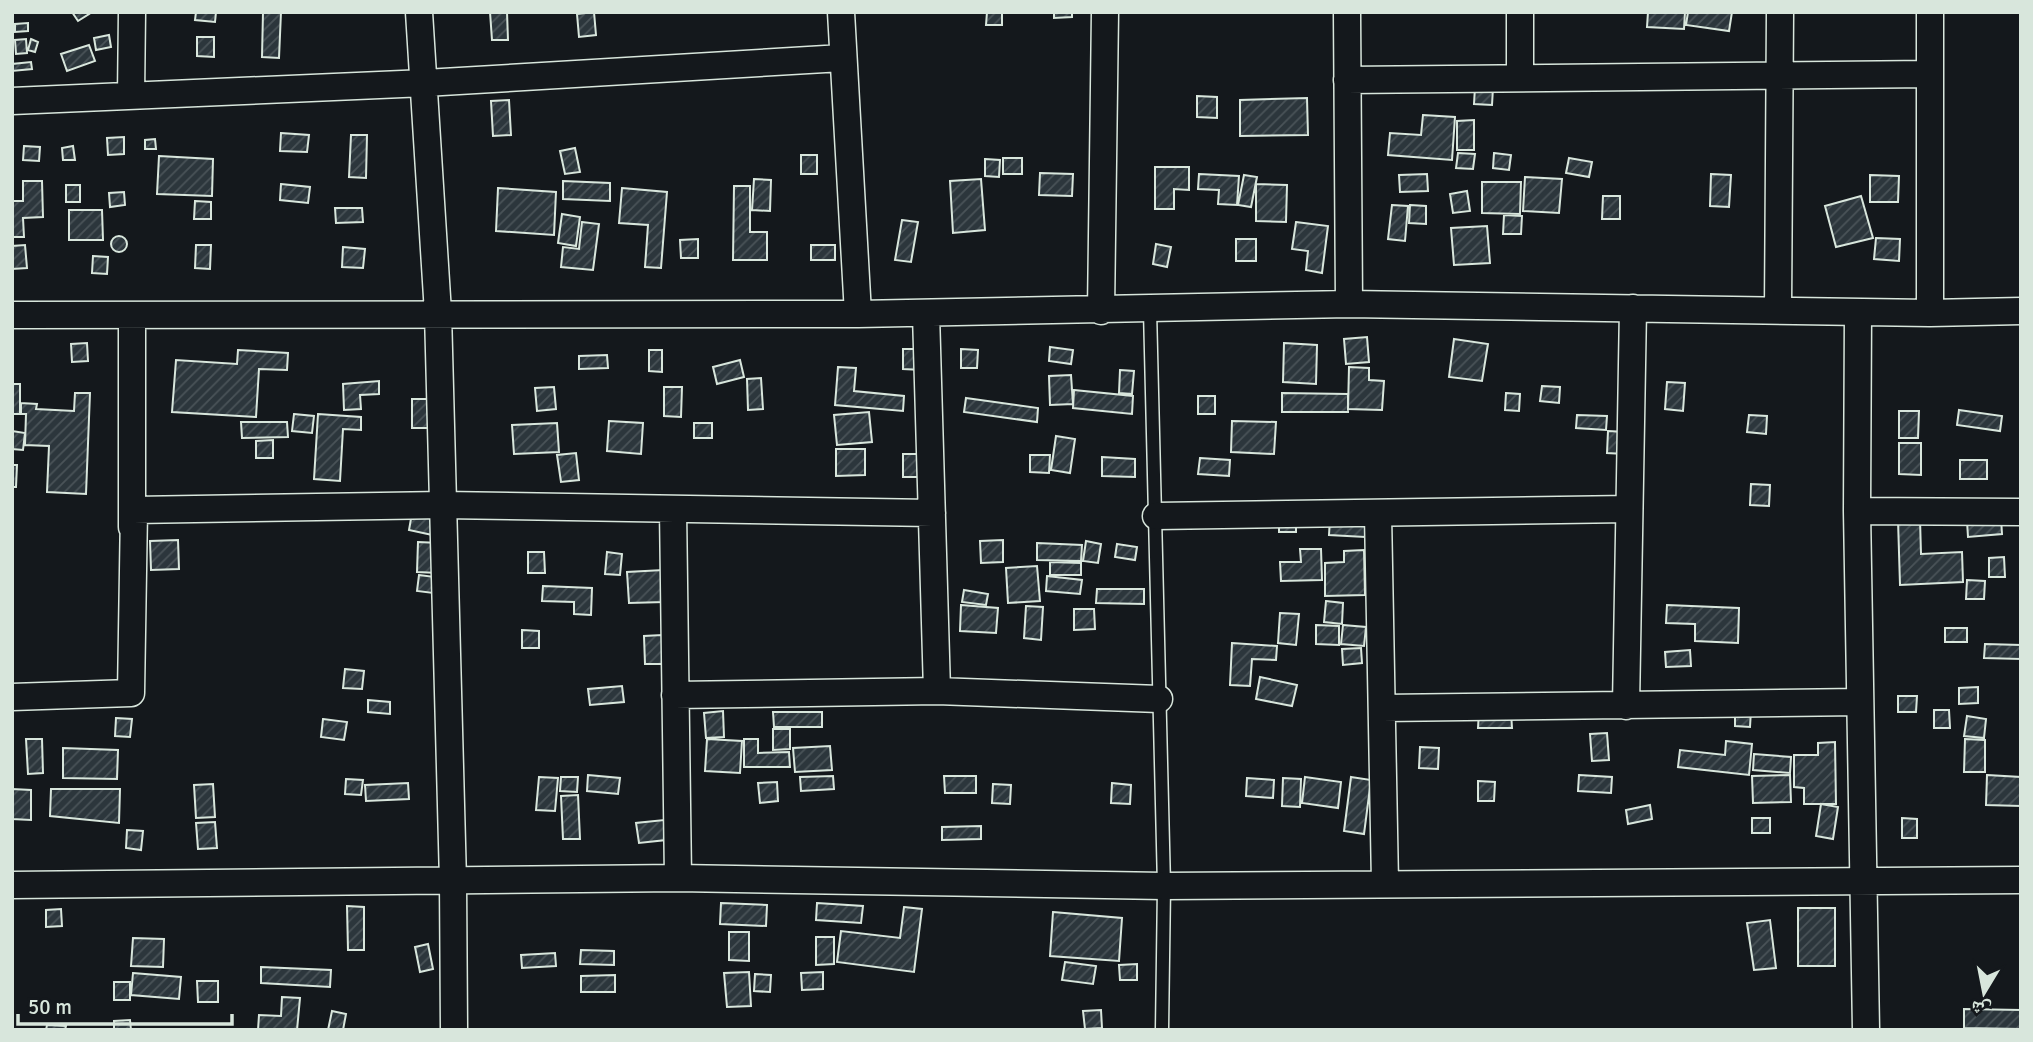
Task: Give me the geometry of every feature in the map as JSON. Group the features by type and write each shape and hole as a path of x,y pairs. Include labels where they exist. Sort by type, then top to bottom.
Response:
{"street":[{"path":"131,96 132,12"},
{"path":"419,12 438,313 453,881 454,1030"},
{"path":"841,12 858,314"},
{"path":"1101,311 1105,12"},
{"path":"1348,12 1349,304"},
{"path":"1520,12 1520,79"},
{"path":"1778,310 1780,12"},
{"path":"1930,12 1930,313"},
{"path":"12,102 425,83 842,58"},
{"path":"1347,80 1930,74"},
{"path":"12,315 926,314 1349,304 1930,313 2021,311"},
{"path":"1626,706 1633,308"},
{"path":"1858,312 1857,511 1866,883 1866,1030"},
{"path":"926,314 937,691"},
{"path":"131,693 132,316"},
{"path":"131,693 134,510 443,505 932,513"},
{"path":"673,509 678,878"},
{"path":"1156,516 1629,509"},
{"path":"1857,511 2021,512"},
{"path":"1378,514 1385,883"},
{"path":"675,695 937,691 1159,699"},
{"path":"12,697 131,693"},
{"path":"1382,708 1860,702"},
{"path":"12,885 678,878 1164,886 2021,880"}],"lane":[{"path":"1150,310 1164,886 1162,1030"}],"building":[{"path":"72,12 87,12 89,14 78,21"},
{"path":"196,12 216,12 215,22 195,20"},
{"path":"263,12 281,12 279,58 262,57"},
{"path":"490,12 507,12 508,40 492,40"},
{"path":"594,12 596,35 579,37 577,14"},
{"path":"987,12 1002,12 1002,25 986,25"},
{"path":"1054,12 1072,12 1072,17 1054,18"},
{"path":"1648,12 1685,12 1684,29 1647,27"},
{"path":"1688,12 1732,12 1729,31 1686,25"},
{"path":"28,23 28,31 15,32 15,24"},
{"path":"109,35 111,47 96,50 94,38"},
{"path":"197,37 214,37 214,57 197,56"},
{"path":"26,39 27,53 16,54 15,40"},
{"path":"31,39 38,42 35,52 28,50"},
{"path":"89,45 95,61 67,71 61,54"},
{"path":"31,62 32,69 12,71 12,64"},
{"path":"1475,87 1493,88 1492,105 1474,104"},
{"path":"1197,96 1217,97 1217,118 1197,117"},
{"path":"1307,98 1308,135 1240,136 1240,100"},
{"path":"509,100 511,135 493,136 491,101"},
{"path":"1423,115 1455,117 1452,160 1388,155 1390,133 1421,135"},
{"path":"1474,120 1474,150 1457,150 1457,121"},
{"path":"281,133 309,135 307,152 280,151"},
{"path":"351,135 367,135 366,178 349,177"},
{"path":"124,137 124,154 108,155 107,138"},
{"path":"155,139 156,149 145,149 145,140"},
{"path":"24,146 40,147 39,161 23,160"},
{"path":"73,146 75,160 63,160 62,148"},
{"path":"575,148 580,172 565,174 560,151"},
{"path":"1458,153 1475,154 1473,169 1456,168"},
{"path":"1494,153 1511,155 1509,170 1493,168"},
{"path":"801,155 817,155 817,174 801,174"},
{"path":"159,156 213,159 212,196 157,194"},
{"path":"1003,158 1022,158 1022,174 1003,174"},
{"path":"1569,158 1592,162 1589,177 1566,173"},
{"path":"985,159 1000,160 999,177 985,176"},
{"path":"1155,167 1189,167 1189,190 1174,189 1174,209 1155,209"},
{"path":"1040,173 1073,174 1072,196 1039,195"},
{"path":"1199,174 1239,176 1237,205 1218,204 1219,190 1198,189"},
{"path":"1427,174 1428,191 1400,192 1399,175"},
{"path":"1711,174 1731,175 1729,207 1710,206"},
{"path":"1244,175 1257,177 1251,207 1238,205"},
{"path":"1870,175 1899,176 1898,202 1870,202"},
{"path":"1525,177 1562,179 1559,213 1523,211"},
{"path":"754,179 771,180 770,211 752,210"},
{"path":"981,179 985,230 953,233 950,181"},
{"path":"23,181 42,181 43,217 23,218 24,237 12,237 12,201 23,201"},
{"path":"563,181 610,183 610,201 563,199"},
{"path":"1482,182 1521,182 1520,214 1482,213"},
{"path":"281,184 310,187 308,203 280,200"},
{"path":"1256,184 1287,185 1286,222 1256,221"},
{"path":"66,185 80,185 80,202 66,202"},
{"path":"734,186 750,186 750,232 767,232 767,260 733,260"},
{"path":"498,188 556,192 554,235 496,231"},
{"path":"622,188 667,192 661,268 645,267 648,225 619,223"},
{"path":"1467,191 1470,211 1453,213 1450,194"},
{"path":"124,192 125,205 110,207 109,193"},
{"path":"1603,196 1620,196 1620,219 1602,219"},
{"path":"1861,196 1873,238 1836,247 1825,206"},
{"path":"195,201 211,202 211,219 194,219"},
{"path":"1392,205 1408,206 1405,241 1388,239"},
{"path":"1410,205 1426,206 1426,224 1409,223"},
{"path":"335,208 362,208 363,222 336,223"},
{"path":"69,210 102,210 103,240 69,240"},
{"path":"562,214 580,217 576,246 558,243"},
{"path":"1504,215 1522,216 1521,234 1503,234"},
{"path":"902,220 918,222 911,262 895,260"},
{"path":"582,222 599,224 593,270 561,267 563,247 579,249"},
{"path":"1296,222 1328,226 1322,273 1306,270 1308,251 1292,249"},
{"path":"1487,226 1490,263 1454,265 1451,228"},
{"path":"116,236 122,236 127,244 125,250 116,252 111,247 111,241"},
{"path":"1876,238 1900,239 1899,261 1874,259"},
{"path":"698,239 698,258 681,258 680,240"},
{"path":"1236,239 1256,239 1256,261 1236,261"},
{"path":"1156,244 1171,247 1167,267 1153,264"},
{"path":"25,245 27,268 12,269 12,246"},
{"path":"196,245 211,245 210,269 195,268"},
{"path":"811,245 835,245 835,260 811,260"},
{"path":"343,247 365,249 363,268 342,267"},
{"path":"93,256 108,257 107,274 92,273"},
{"path":"1367,337 1369,362 1346,364 1344,339"},
{"path":"1454,339 1488,344 1482,381 1449,377"},
{"path":"87,343 88,361 72,362 71,344"},
{"path":"1284,343 1317,345 1316,384 1283,382"},
{"path":"1050,347 1073,350 1071,364 1049,361"},
{"path":"903,349 922,349 922,370 903,369"},
{"path":"961,349 978,350 977,368 961,368"},
{"path":"238,350 288,353 287,370 259,369 256,417 172,412 176,360 237,364"},
{"path":"649,350 662,350 662,372 649,371"},
{"path":"607,355 608,368 579,369 579,356"},
{"path":"740,360 744,377 717,384 713,367"},
{"path":"838,367 856,368 854,391 904,396 903,411 835,405"},
{"path":"1349,367 1369,368 1369,380 1384,381 1382,410 1348,409"},
{"path":"1120,370 1134,371 1132,394 1119,393"},
{"path":"1071,375 1073,404 1050,405 1049,376"},
{"path":"761,378 763,409 748,410 747,379"},
{"path":"379,381 379,394 360,395 361,409 344,410 343,384"},
{"path":"1667,382 1685,383 1683,411 1665,409"},
{"path":"12,384 20,384 20,414 12,414"},
{"path":"1542,386 1560,387 1559,403 1540,401"},
{"path":"554,387 556,409 537,411 535,388"},
{"path":"664,387 682,387 681,417 664,416"},
{"path":"1074,390 1133,396 1132,414 1073,408"},
{"path":"75,393 90,393 86,494 47,492 49,446 25,445 26,414 21,414 21,403 37,404 36,409 74,411"},
{"path":"1282,393 1348,394 1348,412 1282,412"},
{"path":"1506,393 1520,394 1519,411 1505,410"},
{"path":"1198,396 1215,396 1215,414 1198,414"},
{"path":"966,398 1038,408 1037,422 964,412"},
{"path":"412,399 430,399 430,428 412,428"},
{"path":"1959,410 2002,416 2000,431 1957,425"},
{"path":"1899,411 1919,411 1918,438 1899,438"},
{"path":"869,412 872,442 837,445 834,415"},
{"path":"294,414 314,416 312,433 292,431"},
{"path":"318,414 361,417 361,430 343,429 340,481 314,479"},
{"path":"1577,415 1607,416 1606,430 1576,428"},
{"path":"1749,415 1767,416 1766,434 1747,432"},
{"path":"609,421 643,423 641,454 607,451"},
{"path":"1232,421 1276,422 1274,454 1231,452"},
{"path":"241,422 287,422 288,437 242,438"},
{"path":"557,423 559,452 514,454 512,425"},
{"path":"694,423 712,423 712,438 694,438"},
{"path":"12,431 25,433 23,450 12,449"},
{"path":"1608,431 1625,432 1624,454 1607,453"},
{"path":"1056,436 1075,439 1070,473 1051,470"},
{"path":"273,440 273,458 256,458 256,441"},
{"path":"1899,443 1921,443 1921,475 1899,474"},
{"path":"836,449 865,449 865,475 836,476"},
{"path":"576,453 579,480 561,482 557,455"},
{"path":"903,454 922,454 922,477 903,477"},
{"path":"1030,455 1050,455 1049,473 1030,472"},
{"path":"1102,457 1135,459 1135,477 1102,476"},
{"path":"1200,458 1230,460 1229,476 1198,474"},
{"path":"1960,460 1987,460 1987,479 1960,479"},
{"path":"12,465 17,465 16,487 12,487"},
{"path":"1751,484 1770,485 1769,506 1750,505"},
{"path":"412,513 440,520 437,536 409,530"},
{"path":"1279,516 1296,517 1296,532 1279,532"},
{"path":"1330,518 1366,520 1365,537 1329,535"},
{"path":"2001,518 2002,534 1968,537 1967,521"},
{"path":"1920,519 1921,554 1962,552 1963,582 1900,585 1898,520"},
{"path":"178,540 179,569 151,570 150,541"},
{"path":"1003,540 1003,562 981,563 980,541"},
{"path":"1086,541 1101,544 1098,563 1083,561"},
{"path":"418,542 439,543 438,573 417,572"},
{"path":"1037,543 1082,545 1081,561 1037,560"},
{"path":"1117,544 1137,547 1135,560 1115,557"},
{"path":"1300,549 1321,549 1322,580 1281,581 1280,562 1301,562"},
{"path":"1364,550 1365,595 1325,596 1325,563 1344,562 1344,551"},
{"path":"528,552 544,552 545,573 528,573"},
{"path":"607,552 622,554 620,575 605,574"},
{"path":"2004,557 2005,577 1989,577 1989,558"},
{"path":"1050,562 1081,563 1081,575 1050,575"},
{"path":"1037,566 1040,601 1008,603 1006,568"},
{"path":"663,570 664,602 629,603 627,572"},
{"path":"419,575 435,577 433,593 417,591"},
{"path":"1047,576 1082,580 1080,594 1046,591"},
{"path":"1967,580 1985,581 1984,599 1966,599"},
{"path":"543,586 592,588 591,615 574,614 574,602 542,601"},
{"path":"1097,589 1144,589 1144,604 1096,603"},
{"path":"964,590 988,594 986,605 962,602"},
{"path":"1326,601 1343,603 1342,624 1324,622"},
{"path":"961,605 998,608 996,633 960,631"},
{"path":"1667,605 1739,608 1738,643 1695,641 1695,624 1666,623"},
{"path":"1026,606 1043,607 1041,640 1024,638"},
{"path":"1074,609 1094,609 1095,629 1074,630"},
{"path":"1280,613 1299,614 1296,645 1278,643"},
{"path":"1316,625 1339,626 1339,645 1316,644"},
{"path":"1343,625 1366,627 1364,646 1341,644"},
{"path":"1945,628 1967,628 1967,642 1945,642"},
{"path":"522,630 539,631 539,648 522,648"},
{"path":"662,635 663,664 645,664 644,636"},
{"path":"1232,643 1277,646 1276,660 1252,659 1250,686 1230,685"},
{"path":"1985,644 2021,645 2021,659 1984,658"},
{"path":"1361,648 1362,663 1343,665 1342,649"},
{"path":"1690,650 1691,666 1666,667 1665,652"},
{"path":"345,669 364,671 362,689 343,688"},
{"path":"1260,677 1297,685 1292,706 1256,699"},
{"path":"622,686 624,702 590,705 588,689"},
{"path":"1978,687 1978,703 1959,704 1959,688"},
{"path":"1898,696 1917,696 1916,712 1898,712"},
{"path":"368,700 390,702 390,714 368,712"},
{"path":"1735,709 1751,710 1750,727 1735,726"},
{"path":"1934,710 1949,710 1950,728 1934,728"},
{"path":"723,711 724,737 706,738 704,713"},
{"path":"1479,711 1511,712 1512,728 1478,728"},
{"path":"773,712 822,712 822,727 774,727"},
{"path":"1967,716 1986,719 1984,738 1964,736"},
{"path":"116,718 132,719 130,737 115,736"},
{"path":"323,719 347,722 344,740 321,737"},
{"path":"773,729 790,729 790,749 773,750"},
{"path":"1607,733 1609,760 1592,761 1590,734"},
{"path":"26,739 42,739 43,773 28,774"},
{"path":"707,739 742,741 740,773 705,771"},
{"path":"744,739 758,739 758,753 789,752 790,767 744,767"},
{"path":"1965,739 1985,740 1985,772 1964,772"},
{"path":"1726,741 1752,744 1749,775 1678,767 1680,750 1725,755"},
{"path":"1835,742 1836,804 1804,804 1804,788 1794,787 1794,755 1818,755 1818,743"},
{"path":"830,746 832,770 795,772 793,748"},
{"path":"1420,747 1439,748 1438,769 1419,768"},
{"path":"63,748 118,750 117,779 63,778"},
{"path":"1754,754 1791,757 1790,773 1753,770"},
{"path":"588,775 620,778 618,794 587,791"},
{"path":"1579,775 1612,777 1611,793 1578,791"},
{"path":"1790,775 1791,802 1753,803 1752,776"},
{"path":"1987,775 2021,777 2021,806 1986,805"},
{"path":"833,776 834,789 801,791 800,777"},
{"path":"944,776 976,776 976,793 945,793"},
{"path":"539,777 558,778 555,811 536,810"},
{"path":"561,777 578,777 577,792 560,791"},
{"path":"1305,777 1341,782 1338,808 1302,803"},
{"path":"1351,777 1371,780 1364,834 1344,831"},
{"path":"1247,778 1274,780 1273,798 1246,796"},
{"path":"1283,778 1301,779 1300,807 1282,806"},
{"path":"346,779 363,780 361,795 345,794"},
{"path":"1478,781 1495,782 1494,801 1478,801"},
{"path":"777,782 778,801 760,803 758,783"},
{"path":"408,783 409,799 366,801 365,785"},
{"path":"1112,783 1131,785 1130,804 1111,803"},
{"path":"213,784 215,817 196,818 194,785"},
{"path":"993,784 1011,785 1010,804 992,803"},
{"path":"12,789 31,790 31,820 12,819"},
{"path":"51,789 120,789 119,823 50,816"},
{"path":"578,795 580,839 563,839 561,796"},
{"path":"1821,804 1838,807 1833,839 1816,836"},
{"path":"1650,805 1652,819 1628,824 1626,810"},
{"path":"1752,818 1770,818 1770,833 1752,833"},
{"path":"1902,818 1917,819 1917,838 1902,838"},
{"path":"664,820 666,840 639,843 636,823"},
{"path":"215,822 217,848 198,849 196,823"},
{"path":"981,826 981,839 942,840 942,827"},
{"path":"127,830 143,831 141,850 126,848"},
{"path":"721,903 767,905 766,926 720,924"},
{"path":"817,903 863,906 861,923 816,920"},
{"path":"347,906 364,907 364,950 348,950"},
{"path":"904,907 922,909 914,972 837,962 841,931 900,938"},
{"path":"1798,908 1835,908 1835,966 1798,966"},
{"path":"61,909 62,926 46,927 46,910"},
{"path":"1053,912 1122,918 1119,961 1050,956"},
{"path":"1770,920 1776,968 1754,970 1747,923"},
{"path":"729,932 749,932 749,961 729,960"},
{"path":"816,937 834,937 834,964 816,965"},
{"path":"133,938 164,939 163,967 131,966"},
{"path":"428,944 433,969 420,972 415,947"},
{"path":"581,950 614,951 614,965 580,964"},
{"path":"555,953 556,966 522,968 521,955"},
{"path":"1065,962 1096,966 1093,984 1062,980"},
{"path":"1137,964 1137,980 1120,980 1119,965"},
{"path":"261,967 331,970 330,987 261,983"},
{"path":"749,972 751,1006 727,1007 724,973"},
{"path":"823,972 823,989 802,990 801,973"},
{"path":"133,973 181,977 179,999 131,995"},
{"path":"755,974 771,975 770,992 754,991"},
{"path":"615,975 615,992 581,992 581,976"},
{"path":"197,981 218,981 218,1002 198,1002"},
{"path":"114,982 130,982 130,1000 114,1000"},
{"path":"282,997 300,998 297,1030 258,1030 259,1015 281,1016"},
{"path":"1964,1009 2021,1010 2021,1029 1964,1028"},
{"path":"1101,1010 1102,1028 1085,1029 1083,1011"},
{"path":"332,1011 346,1014 343,1030 328,1030"},
{"path":"130,1020 131,1030 114,1030 114,1021"},
{"path":"47,1025 66,1026 65,1030 46,1030"}]}
